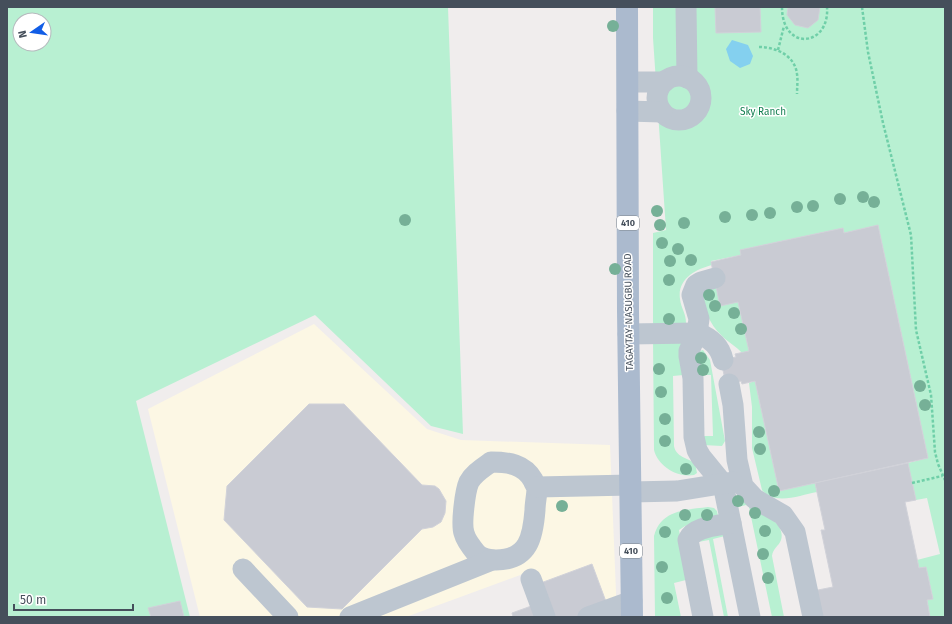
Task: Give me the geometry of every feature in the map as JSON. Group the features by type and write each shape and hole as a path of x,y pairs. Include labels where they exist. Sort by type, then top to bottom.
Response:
{"main road":[{"name":"TAGAYTAY-NASUGBU ROAD","path":"627,7 628,334 632,609"}],"lane":[{"path":"686,7 688,78"},
{"path":"628,82 664,82 675,77 688,78 693,82 700,95 698,109 693,114 681,120 674,120 662,112 659,107 657,96 664,82"},
{"path":"627,111 662,112"},
{"path":"714,274 694,277 685,291 685,303 697,333 689,350 693,378 695,444 701,456 732,482 743,486 755,499 784,515 795,532 813,617"},
{"path":"628,334 697,333 705,336 717,345 724,360"},
{"path":"729,384 733,405 738,460 732,482 731,523 750,617"},
{"path":"491,462 507,462 520,467 530,475 537,487 533,533 527,545 517,555 505,560 492,560 478,556 471,547 464,533 465,497 469,483 479,470 491,462"},
{"path":"537,487 631,489 669,492 732,482"},
{"path":"703,617 688,540 696,530 731,523"},
{"path":"350,617 492,560"},
{"path":"243,569 288,617"},
{"path":"531,578 545,617"},
{"path":"588,617 632,609"}],"path":[{"path":"778,50 784,25 782,7"},
{"path":"784,25 791,34 799,38 808,39 818,35 827,22 827,7"},
{"path":"862,7 868,52 883,123 911,235 916,330 931,395 935,452 942,476 945,480"},
{"path":"759,47 778,50 788,56 796,69 797,94"},
{"path":"912,483 942,476"}],"shaded area":[{"path":"314,324 427,429 461,440 610,445 617,617 523,574 406,617 200,617 148,409"}],"green space":[{"path":"7,7 448,7 463,434 431,426 315,315 136,401 190,617 7,617"},
{"name":"Sky Ranch","path":"653,7 945,7 945,617 930,617 927,600 933,598 926,567 919,568 917,560 940,554 927,498 916,500 908,463 928,458 878,225 844,233 843,228 740,250 741,255 711,261 712,265 694,272 681,286 680,299 686,323 653,328 653,233 666,230 653,38"},
{"path":"715,282 738,302 749,351 742,353 717,331 710,321 701,291"},
{"path":"653,340 682,341 683,375 673,376 674,446 679,455 695,463 697,473 694,475 681,475 669,470 656,456 654,450"},
{"path":"703,350 710,360 725,441 722,446 703,445 702,436 713,436 711,375 699,375 697,352"},
{"path":"755,381 779,491 815,483 817,492 796,497 781,498 767,495 762,490 752,448 752,407 749,383"},
{"path":"735,498 742,498 768,515 779,527 782,533 781,540 772,556 784,617 772,617 749,507 746,505 735,508"},
{"path":"708,507 714,508 717,511 718,516 685,526 679,530 688,577 686,580 674,583 681,617 655,617 654,536 657,527 668,516 675,513"},
{"path":"724,533 725,536 713,539 728,617 724,617 709,540 698,542 696,539"}],"water":[{"path":"732,40 748,45 753,56 750,64 740,68 730,61 726,49"}],"building":[{"path":"715,7 760,7 761,32 716,33"},
{"path":"788,7 820,7 818,20 808,28 795,25 787,15"},
{"path":"878,225 928,458 779,491 755,381 742,384 741,381 726,385 721,360 736,357 735,354 749,351 738,302 720,306 711,262 741,255 740,250 843,228 844,233"},
{"path":"309,404 344,404 422,485 435,486 439,489 446,501 445,513 441,522 433,527 422,529 342,609 307,607 224,520 227,486"},
{"path":"908,463 916,500 905,502 919,568 926,567 933,599 927,600 930,617 818,617 813,591 833,587 821,530 825,530 815,483"},
{"path":"592,564 608,607 580,617 550,617 538,584"},
{"path":"180,601 184,617 151,617 148,608"},
{"path":"534,605 535,617 513,617 512,613"}]}
